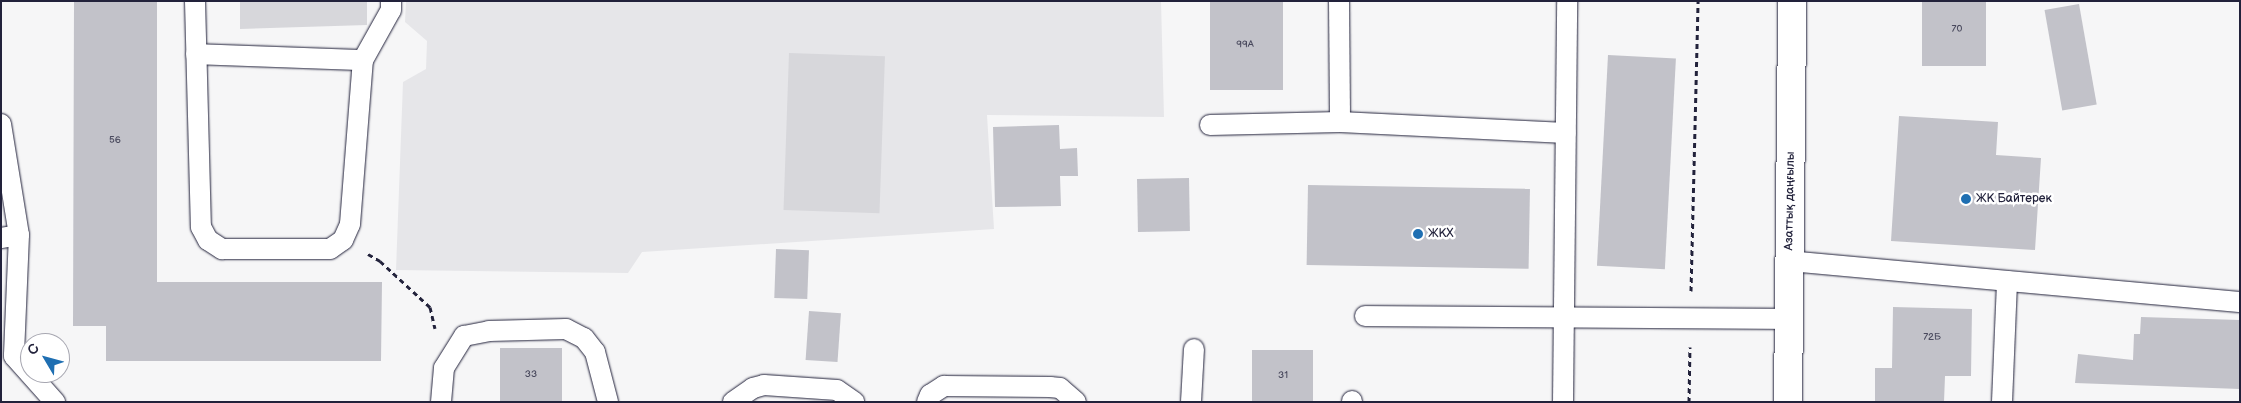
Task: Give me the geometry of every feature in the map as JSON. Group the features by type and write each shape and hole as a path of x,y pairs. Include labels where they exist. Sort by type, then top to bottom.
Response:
{"main road":[{"name":"Азаттық даңғылы","path":"1788,402 1792,1"}],"lane":[{"path":"195,1 201,227 208,240 222,249 330,249 343,240 350,224 363,60 391,10 392,1"},
{"path":"1338,1 1340,122"},
{"path":"1563,402 1567,1"},
{"path":"196,54 363,60"},
{"path":"1210,125 1340,122 1566,133"},
{"path":"1,124 10,236 14,356 55,402"},
{"path":"1789,262 2240,302"},
{"path":"2002,402 2007,281"},
{"path":"1365,316 1788,319"},
{"path":"441,402 444,368 464,336 489,331 566,329 584,338 595,352 608,402"},
{"path":"1191,402 1194,349"},
{"path":"733,402 753,388 764,385 837,390 854,402"},
{"path":"927,402 930,395 944,386 1060,388 1076,402"}],"path":[{"path":"1689,402 1698,1"},
{"path":"343,240 380,261 430,307 444,368"}],"shaded area":[{"path":"240,1 367,1 367,25 240,29"},
{"path":"406,1 1161,1 1164,117 987,115 994,229 642,252 628,273 396,270 403,82 426,69 427,41 405,22"},
{"path":"789,53 885,56 879,213 784,210"}],"building":[{"path":"74,1 157,1 157,282 382,282 381,361 106,361 106,326 73,326"},
{"path":"1210,1 1283,1 1283,90 1210,90"},
{"path":"1922,1 1986,1 1986,66 1922,66"},
{"path":"2079,4 2097,104 2062,111 2045,10"},
{"path":"1608,55 1676,59 1665,269 1597,266"},
{"name":"ЖК Байтерек","path":"1899,116 1998,122 1996,155 2041,158 2035,250 1891,241"},
{"path":"1059,125 1060,149 1077,148 1078,176 1060,176 1061,206 995,207 993,127"},
{"path":"1189,178 1190,231 1138,232 1137,179"},
{"path":"1308,185 1530,189 1529,269 1307,265"},
{"path":"776,249 809,250 807,299 774,298"},
{"path":"1893,307 1972,309 1971,376 1945,376 1944,402 1875,402 1875,368 1892,368"},
{"path":"809,311 841,313 838,362 806,360"},
{"path":"2141,317 2240,320 2240,389 2075,383 2078,354 2133,360 2134,334 2140,334"},
{"path":"500,348 562,348 562,402 500,402"},
{"path":"1252,350 1313,350 1313,402 1252,402"}],"place":[{"name":"ЖК Байтерек","path":"1966,199"},
{"name":"ЖКХ","path":"1418,234"}]}
